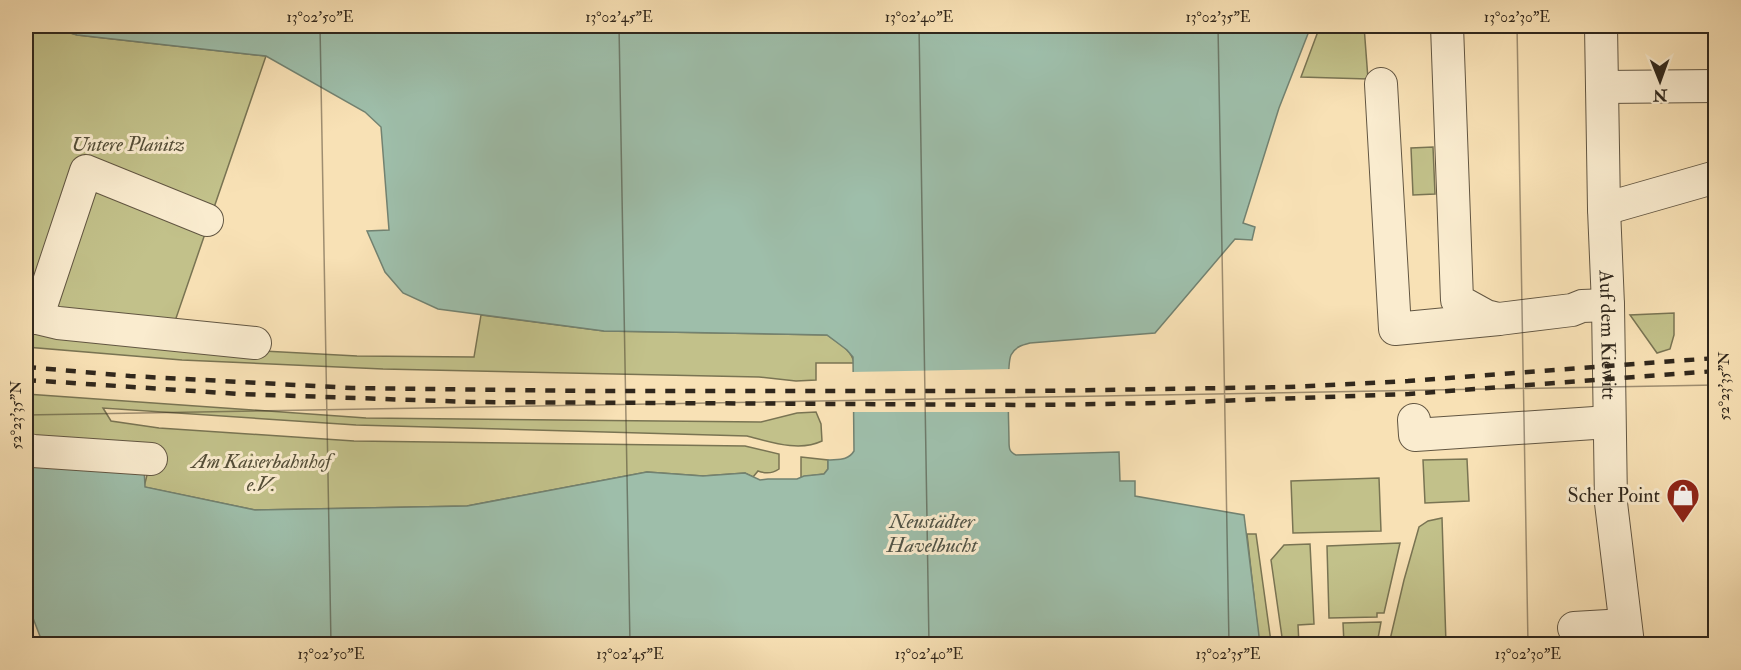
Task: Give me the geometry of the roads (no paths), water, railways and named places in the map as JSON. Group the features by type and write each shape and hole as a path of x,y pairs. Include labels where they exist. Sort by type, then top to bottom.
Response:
{"street":[{"path":"1447,26 1457,300 1486,316 1499,319"},
{"name":"Auf dem Kiewitt","path":"1600,26 1611,503 1627,635"},
{"path":"1381,84 1395,329 1499,319 1572,310 1582,306 1608,305"},
{"path":"1602,87 1716,86"},
{"path":"207,220 86,171 29,317 58,323 255,343"},
{"path":"1604,209 1716,177"},
{"path":"1414,420 1415,435 1609,422"},
{"path":"26,449 151,459"},
{"path":"1574,628 1627,635"}],"water":[{"name":"Neustädter Havelbucht","path":"48,26 1311,26 1279,108 1243,223 1255,227 1252,240 1235,239 1155,333 1030,343 1013,352 1009,361 1009,446 1014,454 1119,452 1120,481 1135,481 1135,496 1244,515 1260,644 43,644 26,600 26,458 144,467 145,487 255,510 467,506 647,472 703,476 745,473 760,480 797,479 824,474 828,469 828,460 846,458 854,451 853,357 827,335 604,331 438,309 403,293 385,272 367,231 389,230 381,127 365,112 266,56 77,35"}],"railway":[{"path":"26,367 130,376 352,388 591,391 1036,391 1289,387 1408,381 1716,358"},
{"path":"26,380 240,394 471,402 1036,405 1409,394 1716,371"}],"place":[{"name":"Scher Point","path":"1683,524"}],"park label":[{"name":"Untere Planitz","path":"128,144"},
{"name":"Am Kaiserbahnhof e.V.","path":"261,472"}]}
